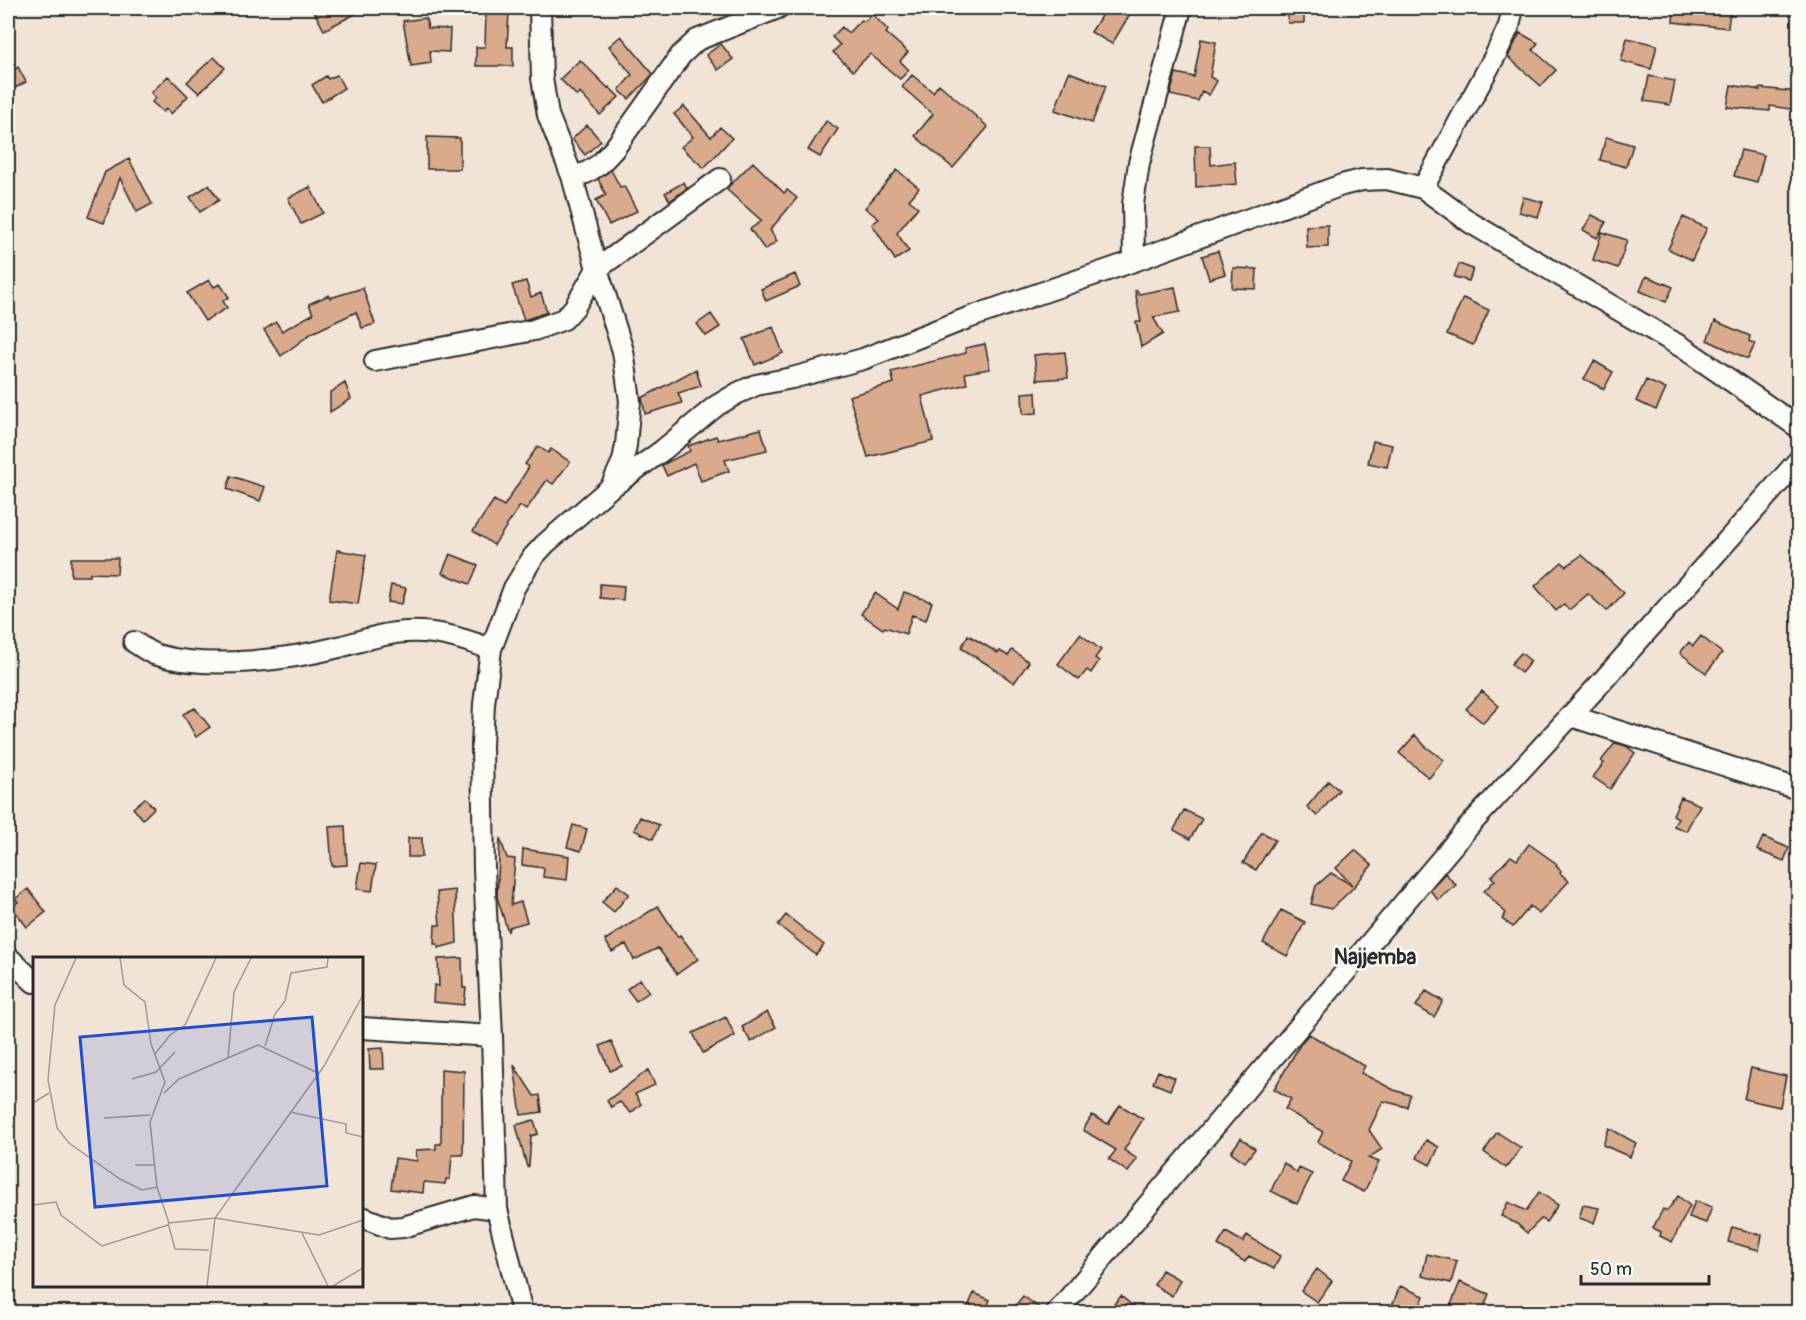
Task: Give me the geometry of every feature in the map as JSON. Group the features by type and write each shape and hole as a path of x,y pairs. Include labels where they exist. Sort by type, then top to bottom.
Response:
{"street":[{"path":"540,8 544,95 548,115 572,176 623,351 630,401 625,453 611,488"},
{"path":"572,176 586,173 600,164 614,149 681,55 696,40 778,8"},
{"path":"1134,261 1133,204 1139,163 1181,8"},
{"path":"1423,188 1500,46 1509,26 1513,8"},
{"path":"375,361 534,330 564,319 574,308 597,268 720,179"},
{"path":"522,1312 497,1209 484,869 482,745 484,704 491,649 507,604 533,557 545,544 611,488 663,450 716,406 756,385 863,359 968,318 1134,261 1342,185 1362,180 1387,179 1423,188 1472,223 1685,349 1798,427"},
{"path":"1057,1312 1464,833 1798,461"},
{"path":"134,642 154,655 220,662 303,655 382,635 409,631 440,633 491,649"},
{"path":"1571,716 1798,789"},
{"path":"8,957 33,981"},
{"path":"363,1028 492,1036"},
{"path":"363,1217 390,1228 403,1227 470,1206 497,1209"}],"building":[{"path":"312,8 367,8 324,30"},
{"path":"1106,8 1119,8 1130,14 1112,44 1091,32"},
{"path":"1287,8 1304,8 1304,23 1288,23"},
{"path":"1709,8 1730,10 1728,28 1673,22 1674,10 1709,13"},
{"path":"486,11 509,12 507,47 513,47 513,66 476,66 476,47 485,47"},
{"path":"872,14 888,30 886,33 908,52 900,61 909,70 900,79 870,54 853,71 833,52 840,45 832,37 842,27 848,33 861,20 865,21"},
{"path":"426,18 428,28 450,29 449,52 430,51 431,63 411,66 403,21"},
{"path":"1520,33 1538,43 1533,50 1556,70 1541,86 1508,57"},
{"path":"621,36 653,74 629,99 619,90 632,75 609,46"},
{"path":"1627,38 1657,45 1651,69 1621,61"},
{"path":"1201,39 1216,42 1210,77 1217,81 1209,95 1202,91 1198,101 1170,95 1176,73 1194,77"},
{"path":"721,44 733,59 718,70 706,55"},
{"path":"214,57 225,68 199,93 187,82"},
{"path":"580,60 619,97 600,115 580,93 577,96 560,79"},
{"path":"18,67 26,82 8,92 8,73"},
{"path":"1069,72 1106,86 1092,123 1055,110"},
{"path":"337,75 344,88 322,102 312,85 326,76 328,79"},
{"path":"912,75 933,92 939,84 988,127 953,168 915,136 933,114 902,87"},
{"path":"168,76 188,96 171,114 166,109 163,112 152,102 156,98 151,93"},
{"path":"1649,76 1675,81 1670,105 1644,101"},
{"path":"1731,85 1760,90 1760,88 1798,92 1798,110 1770,106 1770,111 1727,107"},
{"path":"684,106 711,137 720,127 732,138 704,168 681,147 693,137 674,114"},
{"path":"826,121 838,129 820,157 808,150"},
{"path":"587,125 601,141 585,155 572,139"},
{"path":"427,137 460,138 460,169 427,169"},
{"path":"1606,137 1633,145 1626,167 1600,160"},
{"path":"1195,146 1210,146 1211,165 1235,162 1237,184 1196,187"},
{"path":"1741,150 1764,155 1757,182 1734,176"},
{"path":"129,159 152,204 137,212 120,178 104,223 88,217 105,172"},
{"path":"753,162 784,193 787,190 797,198 770,230 777,241 765,250 750,229 762,221 726,189"},
{"path":"611,170 620,187 624,186 637,211 609,225 596,200 606,195 598,179"},
{"path":"897,170 919,188 909,200 918,207 897,233 909,251 895,260 872,224 879,219 865,208"},
{"path":"684,182 687,188 670,201 665,193"},
{"path":"209,185 219,200 200,212 190,197"},
{"path":"310,187 323,213 301,224 288,198"},
{"path":"1523,197 1543,202 1538,217 1519,212"},
{"path":"1592,215 1606,222 1597,238 1583,230"},
{"path":"1683,217 1707,228 1692,260 1668,249"},
{"path":"1328,225 1328,247 1307,248 1306,226"},
{"path":"1602,232 1627,240 1618,268 1593,260"},
{"path":"1218,251 1225,274 1209,279 1202,256"},
{"path":"1459,264 1473,269 1469,281 1454,277"},
{"path":"1233,268 1257,269 1256,289 1232,288"},
{"path":"795,274 800,286 766,301 761,289"},
{"path":"1646,276 1673,287 1666,302 1640,291"},
{"path":"209,280 214,287 220,284 229,297 223,301 227,308 205,321 187,293"},
{"path":"526,281 531,297 541,293 547,312 524,320 512,285"},
{"path":"1175,287 1180,312 1153,317 1163,334 1141,347 1136,322 1141,322 1135,291 1137,290 1139,294"},
{"path":"363,288 375,324 362,328 356,312 312,333 281,356 264,330 276,322 282,331 313,314 309,304 329,295 330,298"},
{"path":"1463,298 1489,310 1473,345 1447,334"},
{"path":"711,314 720,327 706,336 697,324"},
{"path":"1715,321 1750,336 1749,341 1755,344 1748,359 1707,340"},
{"path":"773,327 783,353 755,365 744,339"},
{"path":"985,344 990,369 965,373 967,384 922,396 933,441 868,457 849,396 894,383 891,372 966,353 965,348"},
{"path":"1065,352 1068,378 1037,380 1034,355"},
{"path":"1594,361 1613,372 1604,389 1584,379"},
{"path":"696,369 701,386 678,393 682,403 645,414 642,398"},
{"path":"1646,380 1666,389 1656,410 1636,401"},
{"path":"345,383 351,399 330,412 330,393"},
{"path":"1036,392 1037,413 1023,414 1022,393"},
{"path":"761,429 767,450 725,460 729,471 701,481 694,463 667,476 662,465 690,451 688,446 716,436 718,440"},
{"path":"1373,441 1392,445 1387,467 1368,463"},
{"path":"538,446 548,453 551,449 570,462 553,484 547,480 526,510 520,506 494,545 473,531 494,500 504,506 529,467 525,464"},
{"path":"231,476 265,487 260,501 227,489"},
{"path":"337,550 366,555 358,604 329,600"},
{"path":"450,554 478,565 470,584 442,573"},
{"path":"1582,555 1624,593 1607,611 1588,594 1569,610 1564,604 1556,611 1535,586 1562,562 1566,566"},
{"path":"71,558 118,558 117,574 90,573 90,576 71,576"},
{"path":"600,584 624,586 623,600 600,598"},
{"path":"391,585 406,588 402,604 388,602"},
{"path":"904,592 932,602 926,620 912,615 906,634 885,627 883,629 861,614 875,593 898,609"},
{"path":"1080,634 1101,650 1095,658 1099,661 1091,673 1087,670 1079,680 1058,664"},
{"path":"968,635 998,653 1000,651 1008,656 1012,650 1029,662 1014,683 961,648"},
{"path":"1701,636 1722,653 1706,673 1680,653 1689,642 1693,646"},
{"path":"1521,653 1531,661 1521,673 1511,664"},
{"path":"1482,691 1499,706 1483,723 1466,709"},
{"path":"195,708 210,727 196,737 183,714"},
{"path":"1415,735 1425,746 1444,760 1429,778 1399,753"},
{"path":"1615,743 1626,746 1635,753 1610,789 1593,777 1604,763 1601,761"},
{"path":"1328,781 1339,790 1317,816 1307,807"},
{"path":"1681,797 1700,805 1686,831 1674,826 1678,818 1673,815"},
{"path":"145,798 154,808 143,819 133,808"},
{"path":"1184,810 1202,819 1190,839 1174,830"},
{"path":"640,817 659,825 653,839 634,830"},
{"path":"573,825 587,829 581,851 567,847"},
{"path":"345,826 347,865 332,866 329,827"},
{"path":"1262,832 1275,840 1256,870 1243,863"},
{"path":"1763,837 1789,848 1784,861 1757,850"},
{"path":"408,838 422,838 422,857 408,857"},
{"path":"500,838 507,858 515,859 511,905 521,902 527,922 509,927 508,932 497,897"},
{"path":"1529,844 1557,864 1560,873 1569,881 1539,914 1530,906 1513,927 1502,919 1506,913 1484,891 1495,880 1491,877 1511,856 1517,860"},
{"path":"523,849 569,856 567,880 543,877 544,868 522,865"},
{"path":"1355,850 1372,865 1331,909 1311,904 1316,886 1331,873 1352,885 1336,868"},
{"path":"361,863 376,865 372,891 357,889"},
{"path":"1445,873 1456,885 1438,900 1430,890"},
{"path":"617,885 629,894 614,912 602,902"},
{"path":"28,889 46,912 27,927 12,907 18,902 15,899"},
{"path":"455,890 457,943 438,948 438,944 434,944 435,925 440,925 437,892"},
{"path":"658,906 678,937 680,935 698,959 677,974 658,948 634,960 626,944 612,952 605,940"},
{"path":"1281,910 1305,922 1287,956 1263,943"},
{"path":"786,915 824,945 816,955 778,925"},
{"path":"462,958 463,988 466,988 464,1005 433,1002 434,985 439,986 438,959"},
{"path":"640,979 649,992 636,1001 627,989"},
{"path":"1426,991 1443,1001 1434,1017 1416,1006"},
{"path":"767,1012 776,1027 751,1042 742,1027"},
{"path":"726,1017 735,1036 703,1053 693,1033"},
{"path":"1309,1034 1365,1066 1361,1073 1394,1090 1410,1095 1407,1107 1383,1101 1369,1130 1382,1149 1368,1158 1379,1162 1364,1192 1341,1181 1351,1161 1318,1142 1323,1132 1285,1109 1291,1099 1274,1089 1301,1043"},
{"path":"611,1041 622,1066 610,1071 600,1046"},
{"path":"383,1048 384,1069 370,1069 369,1049"},
{"path":"514,1065 534,1096 540,1095 542,1112 521,1115"},
{"path":"1751,1068 1786,1076 1780,1107 1744,1099"},
{"path":"441,1069 464,1071 463,1155 452,1155 450,1179 446,1179 445,1184 424,1182 423,1193 391,1189 395,1158 417,1161 416,1150 436,1149 436,1144 441,1144"},
{"path":"648,1070 655,1085 635,1094 641,1104 631,1113 620,1102 611,1107 607,1101"},
{"path":"1158,1071 1175,1078 1170,1090 1153,1083"},
{"path":"1120,1105 1143,1119 1124,1150 1137,1159 1128,1172 1109,1159 1116,1150 1083,1130 1092,1115 1108,1124"},
{"path":"534,1120 538,1134 531,1136 529,1166 527,1167 516,1125"},
{"path":"1609,1128 1636,1143 1630,1157 1603,1145"},
{"path":"1497,1132 1521,1148 1506,1168 1484,1152"},
{"path":"1241,1138 1255,1149 1245,1162 1231,1152"},
{"path":"1426,1140 1439,1147 1430,1165 1417,1158"},
{"path":"1284,1163 1297,1173 1299,1168 1312,1174 1297,1204 1271,1191"},
{"path":"1539,1192 1558,1205 1546,1222 1541,1219 1527,1233 1517,1224 1501,1216 1508,1202 1526,1211"},
{"path":"1678,1196 1690,1206 1672,1242 1660,1236 1661,1232 1653,1228 1663,1209 1667,1211"},
{"path":"1695,1201 1712,1207 1706,1223 1689,1217"},
{"path":"1583,1205 1599,1208 1594,1223 1579,1218"},
{"path":"1732,1227 1762,1235 1759,1250 1728,1242"},
{"path":"1226,1232 1243,1242 1247,1235 1280,1256 1274,1269 1249,1256 1245,1262 1218,1245"},
{"path":"1427,1254 1457,1261 1451,1283 1422,1276"},
{"path":"1317,1269 1332,1281 1317,1302 1301,1291"},
{"path":"1162,1270 1180,1280 1172,1296 1154,1285"},
{"path":"1460,1282 1489,1294 1482,1312 1448,1312"},
{"path":"1400,1286 1424,1296 1418,1312 1408,1312 1392,1306"},
{"path":"974,1293 990,1300 985,1312 967,1309"},
{"path":"1023,1296 1045,1312 1010,1312"},
{"path":"1121,1296 1140,1312 1107,1312"}],"district":[{"name":"Najjemba","path":"1375,957"}]}
